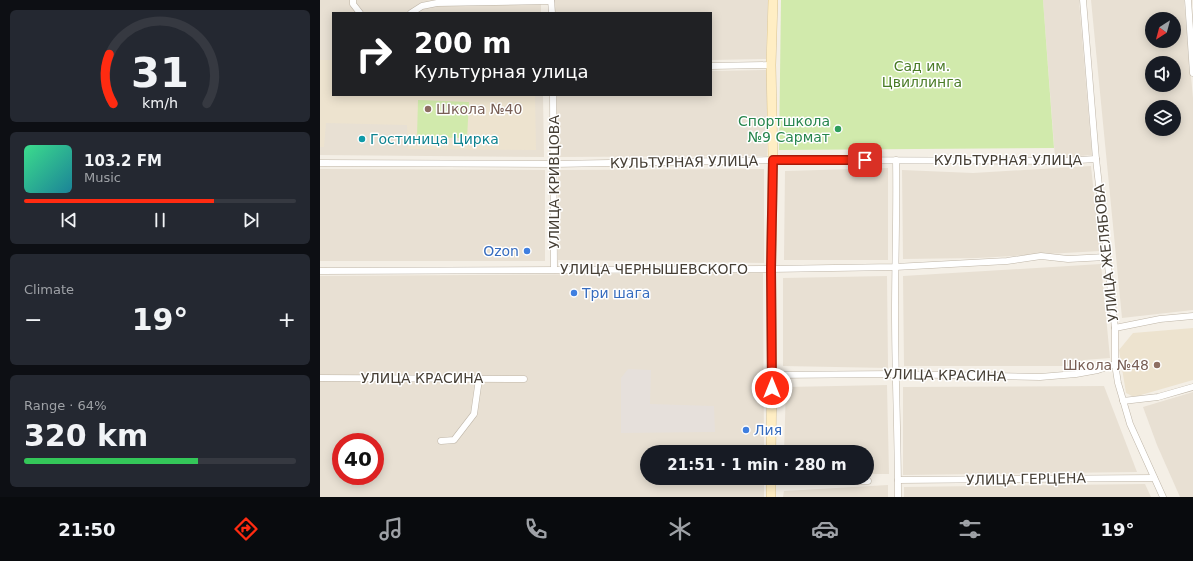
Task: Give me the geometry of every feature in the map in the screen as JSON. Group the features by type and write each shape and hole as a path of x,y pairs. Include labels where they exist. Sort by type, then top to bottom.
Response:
{"street":[{"path":"353,0 359,12"},
{"path":"412,12 422,6 438,3 552,0 552,12"},
{"path":"771,445 771,269 773,160 771,65 774,0"},
{"name":"УЛИЦА ЖЕЛЯБОВА","path":"1083,0 1096,159 1115,328 1115,364 1123,401 1130,424 1163,497"},
{"path":"1188,0 1193,73"},
{"path":"712,66 771,65"},
{"name":"УЛИЦА КРИВЦОВА","path":"553,96 554,269"},
{"name":"КУЛЬТУРНАЯ УЛИЦА","path":"320,163 554,164 773,160 1062,161 1096,159"},
{"path":"896,160 897,213 895,267 895,374 898,497"},
{"name":"УЛИЦА ЧЕРНЫШЕВСКОГО","path":"320,270 771,269 895,267 1007,261 1041,256 1068,259 1106,256"},
{"path":"1115,328 1160,319 1193,316"},
{"name":"УЛИЦА КРАСИНА","path":"772,375 895,374 1040,377 1076,374 1098,370 1115,364"},
{"name":"УЛИЦА КРАСИНА","path":"320,378 524,379"},
{"path":"441,441 454,440 474,414 479,379"},
{"path":"1123,401 1158,397 1193,387"},
{"name":"УЛИЦА ГЕРЦЕНА","path":"898,480 1154,478"},
{"path":"772,485 772,497"}],"shaded area":[{"path":"320,0 541,0 541,12 332,12 332,96 543,96 544,157 320,155"},
{"path":"555,0 768,0 766,59 712,60 712,12 555,12"},
{"path":"1043,0 1079,0 1092,155 1055,158"},
{"path":"1091,0 1184,0 1193,98 1193,310 1122,318"},
{"name":"Школа №40","path":"320,60 332,60 332,96 535,96 536,150 408,149 407,125 326,123 324,147 320,147"},
{"path":"767,70 767,156 557,157 557,96 712,96 712,71"},
{"path":"1091,166 1100,251 977,258 903,259 902,170 973,173"},
{"path":"888,168 888,260 784,260 785,171"},
{"path":"320,169 545,170 545,261 320,261"},
{"path":"764,169 764,263 558,260 558,170"},
{"path":"1101,264 1110,358 1084,360 1072,366 904,366 903,276"},
{"path":"763,273 764,445 640,445 640,485 764,485 764,497 320,497 320,276"},
{"path":"887,276 888,368 783,366 783,278"},
{"name":"Школа №48","path":"1193,328 1193,380 1134,397 1126,393 1119,350 1133,333"},
{"path":"628,369 651,370 650,404 714,406 715,432 621,433 621,378"},
{"path":"887,385 889,474 874,474 874,445 784,445 786,387"},
{"path":"1104,386 1137,472 903,475 903,387"},
{"path":"1193,392 1193,497 1180,497 1157,445 1143,407"},
{"path":"1145,484 1151,497 904,497 904,487"},
{"path":"888,485 888,497 783,497 784,491"}],"green space":[{"name":"Сад им. Цвиллинга","path":"781,0 1043,0 1054,148 779,150"},
{"path":"418,100 469,102 467,138 417,137"}],"place":[{"name":"Школа №40","path":"428,109"},
{"name":"Спортшкола №9 Сармат","path":"838,129"},
{"name":"Гостиница Цирка","path":"362,139"},
{"name":"Ozon","path":"527,251"},
{"name":"Три шага","path":"574,293"},
{"name":"Школа №48","path":"1157,365"},
{"name":"Лия","path":"746,430"}],"route":[{"path":"772,388 771,269 773,160 865,160"}]}
